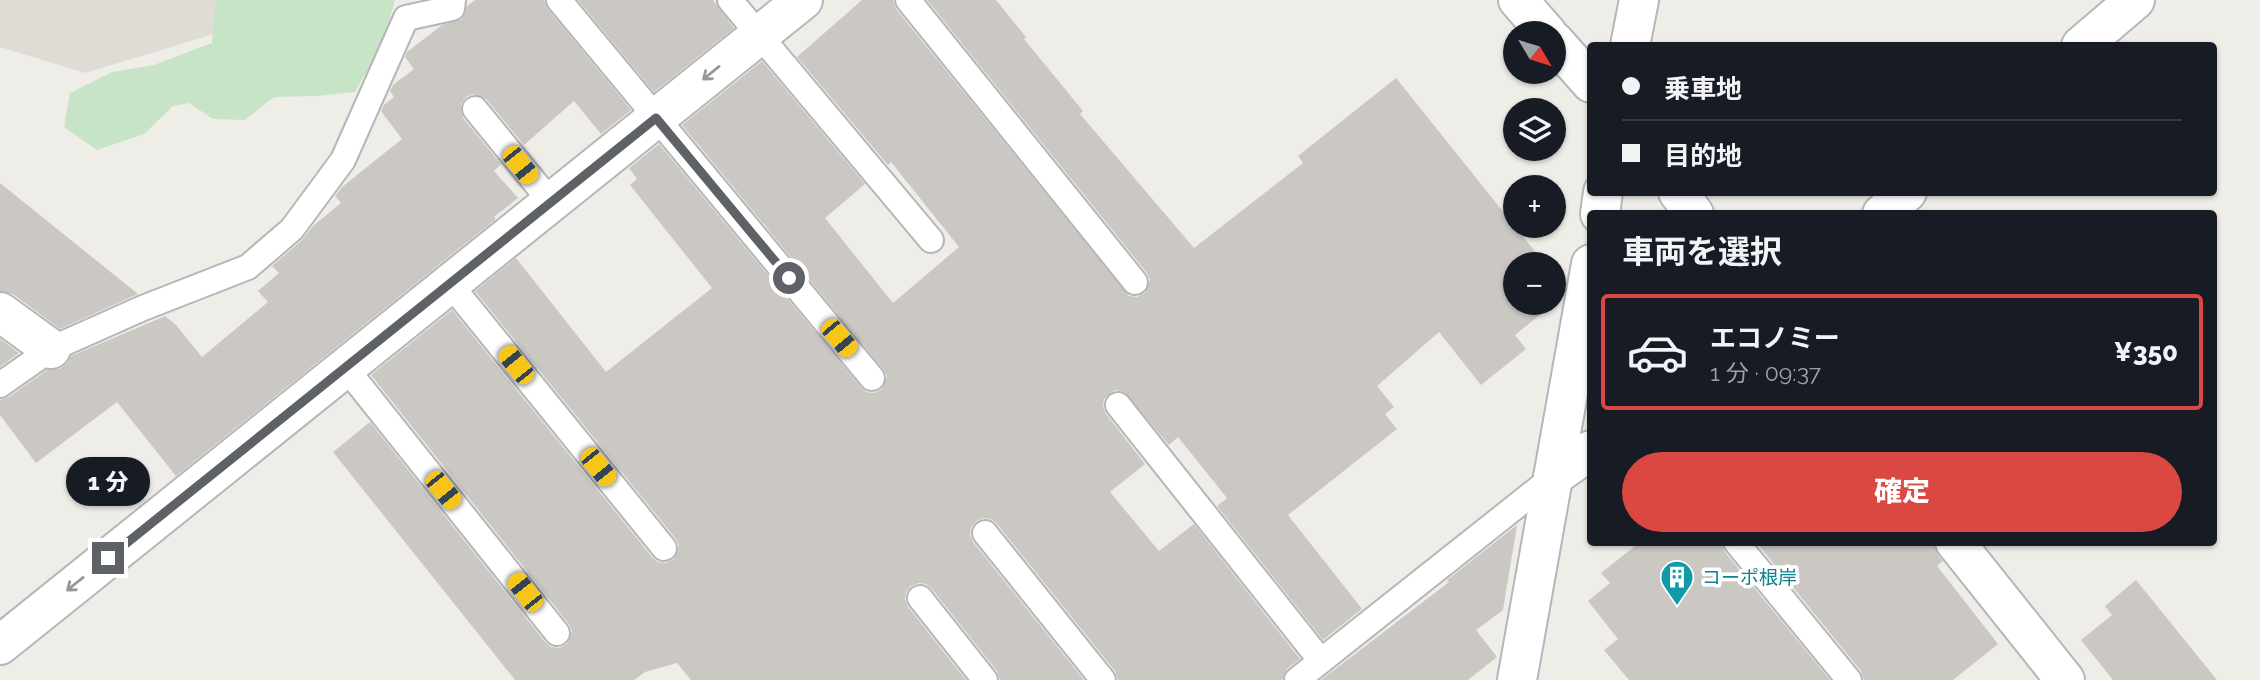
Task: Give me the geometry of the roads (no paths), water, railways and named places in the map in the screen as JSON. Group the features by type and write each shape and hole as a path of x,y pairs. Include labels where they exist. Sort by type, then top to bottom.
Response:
{"street":[{"path":"0,645 803,0"},
{"path":"1518,0 1536,21"},
{"path":"1631,42 1639,0"},
{"path":"2086,42 2135,0"},
{"path":"1566,55 1587,78"},
{"path":"1887,210 1902,196"},
{"path":"1517,680 1587,286"},
{"path":"0,312 51,349"},
{"path":"1553,477 1587,453"},
{"path":"1958,546 2065,680"}],"lane":[{"path":"0,385 51,349 143,308 248,267 292,229 343,160 406,18 452,8 453,0"},
{"path":"559,0 872,379"},
{"path":"730,0 932,240"},
{"path":"908,0 1135,282"},
{"path":"474,109 551,202"},
{"path":"450,284 664,548"},
{"path":"345,368 558,633"},
{"path":"1118,405 1321,661"},
{"path":"1297,680 1553,477"},
{"path":"985,533 1103,680"},
{"path":"1739,546 1849,680"},
{"path":"920,598 985,680"}],"place":[{"name":"コーポ根岸","path":"1677,607"}]}
